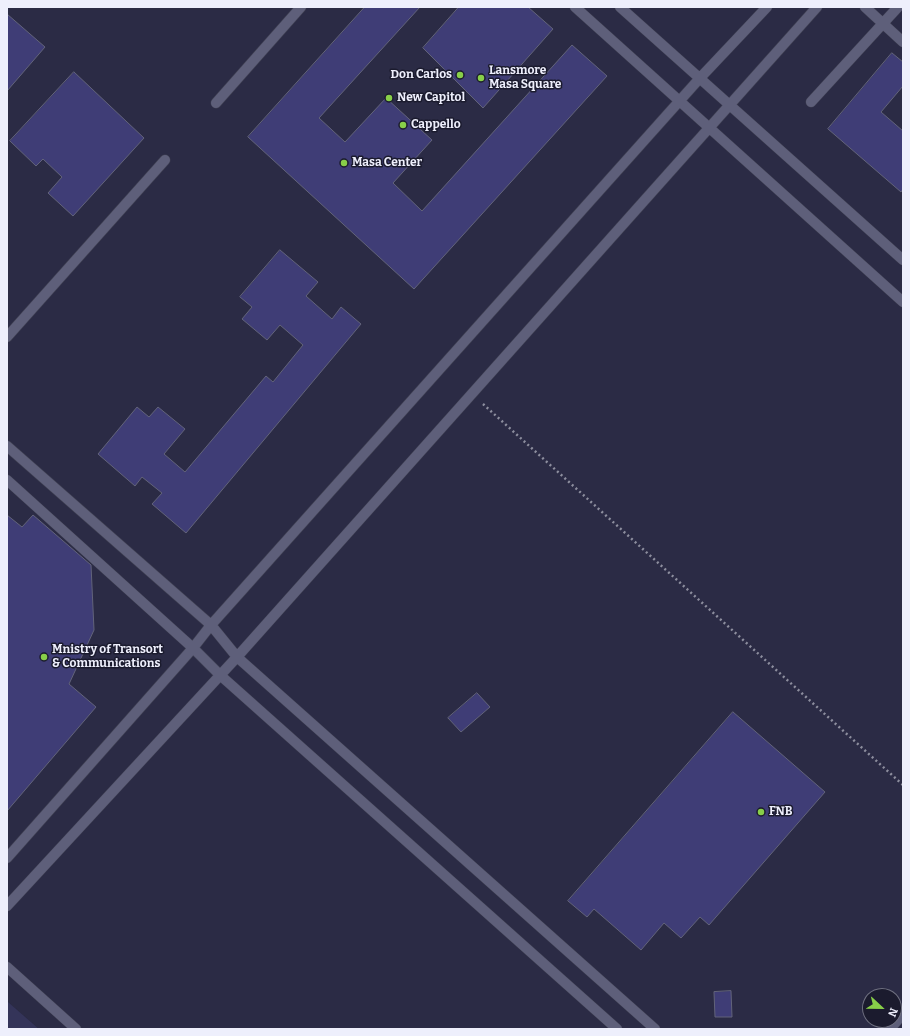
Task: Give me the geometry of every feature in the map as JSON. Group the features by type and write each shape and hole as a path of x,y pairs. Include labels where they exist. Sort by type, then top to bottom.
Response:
{"street":[{"path":"216,103 301,7"},
{"path":"575,7 903,302"},
{"path":"620,7 903,260"},
{"path":"7,858 193,648 210,625 700,78 767,7"},
{"path":"7,906 237,658 818,7"},
{"path":"865,7 903,42"},
{"path":"811,102 898,7"},
{"path":"7,337 165,160"},
{"path":"7,446 210,625 237,658 655,1029"},
{"path":"7,480 193,648 220,675 617,1029"},
{"path":"7,966 76,1029"},
{"path":"890,1029 903,1014"}],"path":[{"path":"472,394 903,785"}],"shaded area":[{"path":"7,7 903,7 903,1029 39,1029 7,1001"},
{"path":"7,1001 39,1029 7,1029"}],"building":[{"name":"Masa Center","path":"365,7 420,7 319,118 345,142 386,98 432,140 393,183 422,211 572,45 607,76 414,289 248,137"},
{"name":"Lansmore Masa Square","path":"459,7 528,7 553,29 483,108 423,48"},
{"path":"7,14 45,47 7,91"},
{"path":"892,53 903,62 903,86 881,112 903,131 903,189 901,192 828,129"},
{"path":"74,72 144,138 73,216 48,193 62,177 43,159 36,166 10,141"},
{"path":"280,250 318,282 306,296 332,319 341,307 361,324 186,533 152,504 162,493 142,477 135,486 98,454 137,407 149,417 158,407 185,429 164,454 185,472 266,376 273,382 303,345 280,325 267,340 242,319 252,307 240,297"},
{"name":"Mnistry of Transort & Communications","path":"7,515 22,527 33,515 91,565 94,630 69,684 96,707 7,811"},
{"path":"477,693 490,707 461,732 448,718"},
{"path":"733,712 825,792 709,925 700,917 681,938 664,923 641,950 594,909 587,917 568,901"},
{"path":"731,991 732,1017 715,1017 714,992"}],"place":[{"name":"Don Carlos","path":"460,75"},
{"name":"Lansmore Masa Square","path":"481,78"},
{"name":"New Capitol","path":"389,98"},
{"name":"Cappello","path":"403,125"},
{"name":"Masa Center","path":"344,163"},
{"name":"Mnistry of Transort & Communications","path":"44,657"},
{"name":"FNB","path":"761,812"}]}
